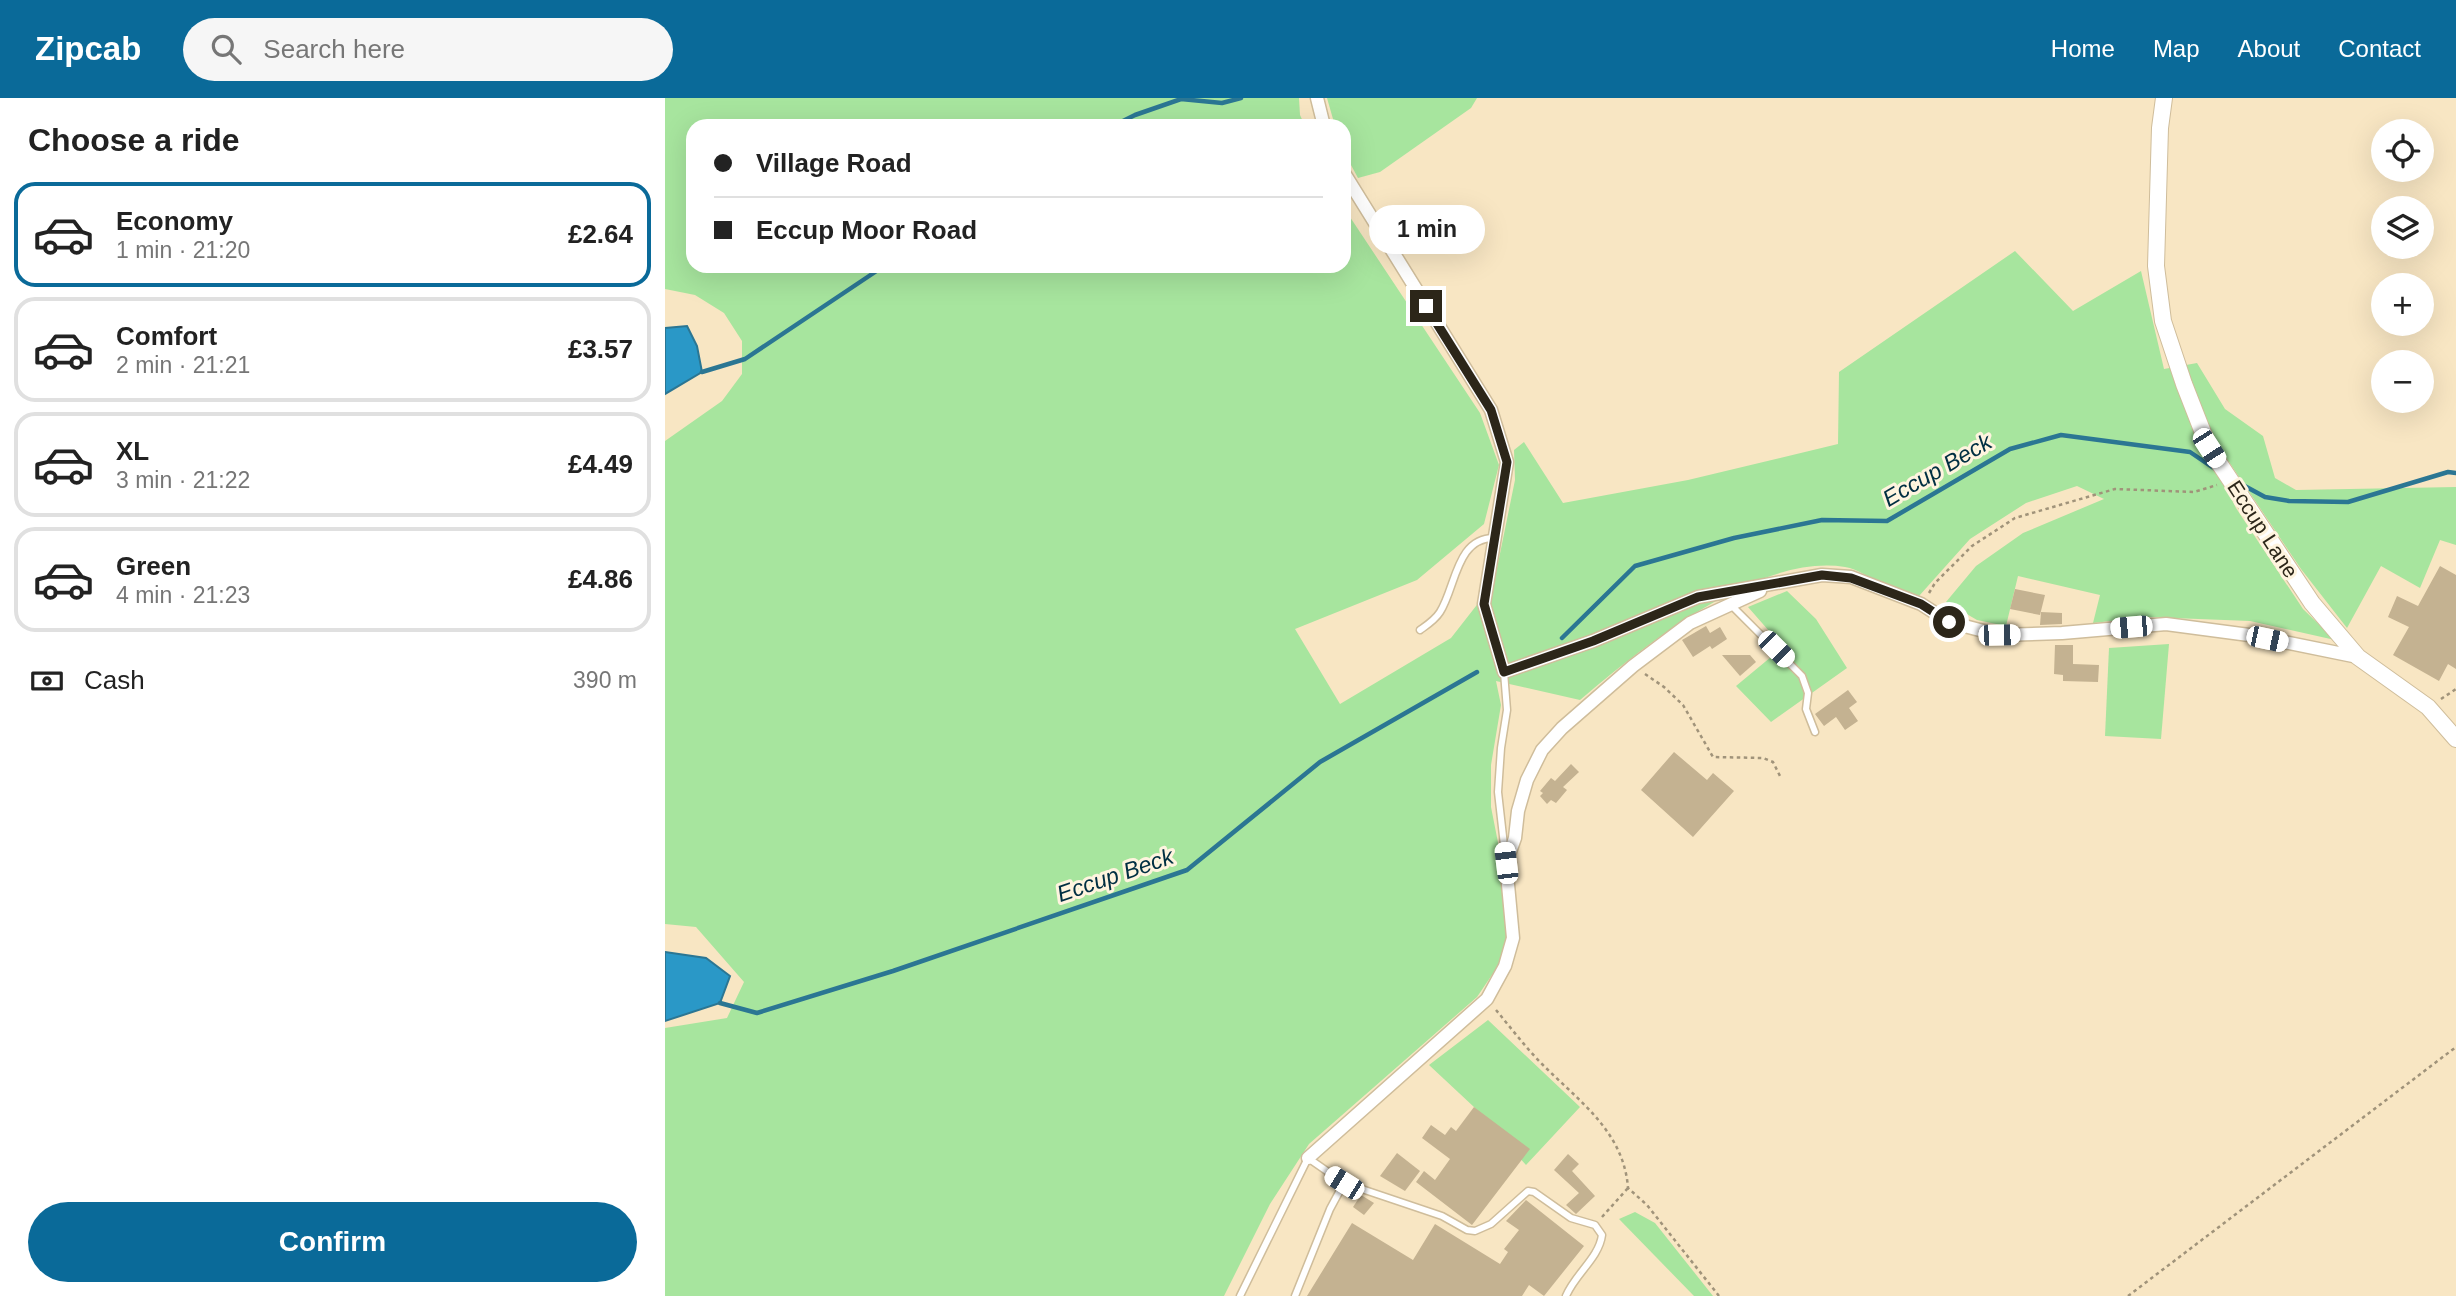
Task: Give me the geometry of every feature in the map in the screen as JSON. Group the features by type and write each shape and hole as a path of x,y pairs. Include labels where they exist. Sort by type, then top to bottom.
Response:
{"street":[{"path":"1317,98 1322,119"},
{"name":"Eccup Lane","path":"2164,98 2160,128 2156,266 2163,321 2209,448 2312,603 2358,657 2428,707 2456,739"},
{"path":"1351,184 1491,410 1507,462 1484,604 1504,672 1593,641 1698,597 1822,575 1851,578 1921,604 1949,622 1999,635 2062,633 2166,624 2249,635 2358,657"},
{"path":"1308,1158 1487,999 1505,966 1513,938 1506,863 1515,838 1518,811 1527,780 1542,750 1562,728 1633,666 1690,623 1783,580"}],"lane":[{"path":"1420,630 1441,610 1457,569 1472,545 1483,538 1495,538"},
{"path":"1729,604 1803,676 1808,692 1806,709 1815,732"},
{"path":"1504,672 1507,710 1498,792 1506,863"},
{"path":"1240,1296 1308,1158 1344,1183 1442,1216 1467,1230 1475,1231 1491,1224 1528,1191 1534,1192 1571,1218 1595,1225 1602,1235 1601,1245 1570,1284 1566,1296"},
{"path":"1295,1296 1330,1209 1344,1183"}],"path":[{"path":"1921,604 1935,583 1972,546 2015,518 2115,489 2194,492 2227,475"},
{"path":"1633,666 1664,687 1683,705 1713,757 1763,758 1773,762 1780,776"},
{"path":"1487,999 1540,1062 1600,1119 1622,1159 1628,1188 1647,1205 1719,1296"},
{"path":"2128,1296 2456,1047"},
{"path":"1595,1225 1628,1188"}],"green space":[{"path":"665,98 1299,98 1302,119 686,119 686,273 1351,273 1351,219 1480,413 1499,465 1484,524 1417,580 1295,629 1340,704 1451,638 1494,583 1515,480 1514,450 1524,442 1563,503 1688,480 1838,444 1839,372 2015,251 2073,311 2141,271 2164,369 2197,363 2225,409 2263,436 2275,478 2296,490 2456,487 2456,545 2440,540 2420,588 2381,566 2347,628 2301,569 2229,462 2218,473 2236,508 2303,609 2335,640 2250,621 2147,617 2093,623 2100,595 2018,576 2006,626 1977,620 1946,602 1976,566 2023,533 2104,499 2077,486 2026,503 1970,539 1919,596 1887,587 1845,567 1811,567 1775,574 1703,608 1668,631 1580,700 1496,681 1501,705 1491,765 1491,807 1503,868 1507,937 1498,966 1477,997 1309,1144 1270,1204 1224,1296 665,1296 665,1028 727,1018 744,982 696,927 665,924 665,441 722,401 742,374 742,341 724,313 695,295 665,289"},
{"path":"1327,98 1477,98 1471,108 1380,172 1358,178 1351,165 1351,119 1333,119"},
{"path":"1787,591 1816,619 1847,668 1771,722 1736,686 1783,647 1748,607"},
{"path":"2169,644 2161,739 2105,736 2109,648"},
{"path":"1488,1020 1580,1107 1526,1165 1474,1107 1429,1065"},
{"path":"1635,1212 1655,1223 1713,1296 1694,1296 1619,1219"}],"water":[{"path":"687,326 697,346 702,372 665,394 665,328"},
{"path":"665,952 706,958 730,976 720,1003 665,1021"}],"building":[{"path":"2440,566 2456,575 2456,669 2448,664 2439,681 2393,655 2409,627 2388,617 2397,596 2418,606"},
{"path":"2015,589 2045,595 2040,615 2010,609"},
{"path":"2041,612 2062,613 2062,624 2040,625"},
{"path":"1706,626 1710,633 1720,627 1727,639 1693,657 1682,640"},
{"path":"2055,645 2073,645 2073,664 2099,665 2098,682 2063,681 2063,675 2054,674"},
{"path":"1722,655 1750,655 1756,662 1740,676"},
{"path":"1848,690 1857,702 1849,708 1858,721 1845,730 1836,717 1824,726 1815,714"},
{"path":"1674,752 1707,780 1713,773 1734,791 1693,837 1641,790"},
{"path":"1571,764 1579,772 1563,787 1567,790 1556,803 1551,800 1547,804 1540,796 1543,793 1540,791 1551,778 1555,781"},
{"path":"1474,1107 1530,1149 1472,1225 1416,1182 1424,1171 1435,1180 1450,1159 1422,1138 1431,1125 1445,1135 1451,1127 1456,1131"},
{"path":"1397,1153 1420,1171 1405,1191 1380,1176"},
{"path":"1568,1154 1579,1164 1572,1171 1595,1196 1576,1214 1566,1205 1579,1193 1554,1170"},
{"path":"1361,1195 1374,1203 1364,1215 1353,1207"},
{"path":"1526,1200 1584,1246 1544,1296 1529,1285 1522,1296 1307,1296 1352,1223 1413,1260 1435,1224 1500,1264 1508,1252 1504,1249 1519,1230 1506,1221"}],"waterway":[{"path":"1127,119 1181,99 1222,103 1241,98"},
{"path":"702,372 745,359 874,273"},
{"name":"Eccup Beck","path":"1562,638 1635,566 1734,538 1822,520 1887,521 2010,449 2061,435 2190,452 2215,469"},
{"path":"2241,484 2265,497 2289,501 2348,502 2448,472 2456,473"},
{"name":"Eccup Beck","path":"720,1003 757,1013 893,971 1187,870 1320,762 1477,672"}],"route":[{"path":"1426,306 1491,410 1507,462 1484,604 1504,672 1593,641 1698,597 1822,575 1851,578 1921,604 1949,622"}]}
